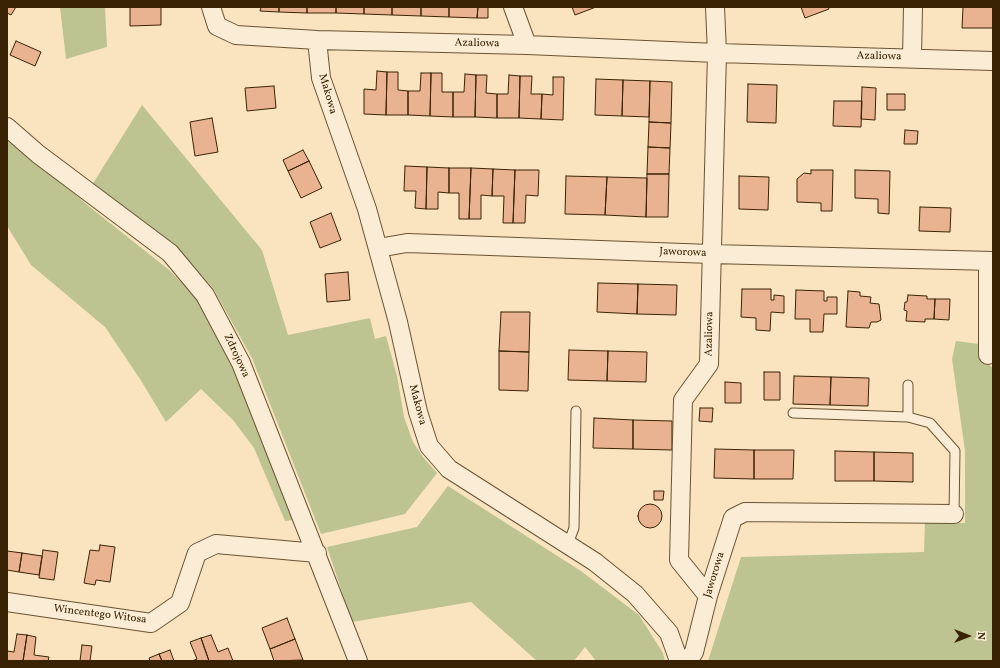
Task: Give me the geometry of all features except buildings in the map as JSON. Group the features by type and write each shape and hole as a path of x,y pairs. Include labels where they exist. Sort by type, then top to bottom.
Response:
{"street":[{"name":"Azaliowa","path":"211,7 217,26 236,35 318,40 527,45 717,53 993,61"},
{"path":"513,7 527,45"},
{"name":"Azaliowa","path":"708,596 679,560 683,400 709,364 717,53 715,7"},
{"path":"912,58 913,7"},
{"name":"Makowa","path":"318,40 321,78 367,209 418,412 429,446 449,469 595,562 635,594 669,633 679,661"},
{"name":"Zdrojowa","path":"7,127 38,154 170,253 205,295 241,363 317,553 358,661"},
{"name":"Jaworowa","path":"378,248 407,243 711,254 990,261 988,355"},
{"name":"Jaworowa","path":"688,661 694,652 708,596 733,518 745,512 954,514"},
{"name":"Wincentego Witosa","path":"7,602 151,623 180,603 197,553 216,544 317,553"}],"lane":[{"path":"908,385 908,417"},
{"path":"568,544 574,528 576,411"},
{"path":"793,413 908,417 930,423 955,451 954,514"}],"green space":[{"path":"60,7 105,7 107,47 66,59"},
{"path":"142,105 262,250 288,335 370,318 375,339 386,336 397,376 404,417 413,442 423,457 437,473 405,514 321,534 252,358 213,288 174,244 92,185"},
{"path":"7,136 91,208 168,269 196,297 232,367 293,520 285,521 254,448 233,420 201,389 166,422 140,379 105,327 31,265 7,226"},
{"path":"956,341 979,344 986,362 993,368 993,661 708,661 741,557 924,552 925,522 965,523 965,451 952,359"},
{"path":"448,486 581,571 639,615 663,653 665,661 596,661 585,647 574,661 537,661 471,602 352,622 327,547 417,527"}]}
